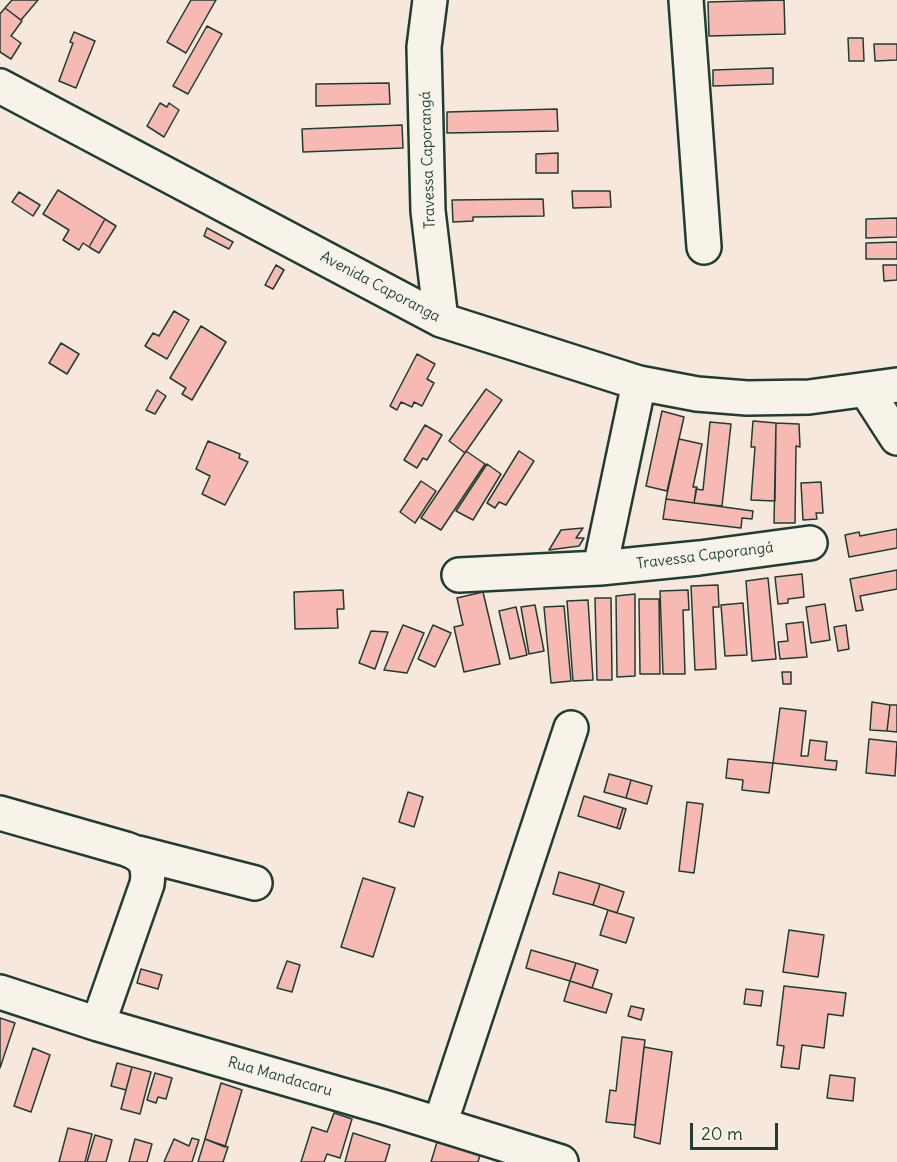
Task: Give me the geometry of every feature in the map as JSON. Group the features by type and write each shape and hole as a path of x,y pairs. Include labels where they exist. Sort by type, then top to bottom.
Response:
{"street":[{"name":"Travessa Caporangá","path":"430,0 424,47 428,211 441,320"},
{"path":"686,0 704,247"},
{"name":"Avenida Caporanga","path":"0,86 441,320 639,383 697,394 747,398 808,397 882,388"},
{"path":"600,568 639,383"},
{"path":"882,388 897,438"},
{"name":"Travessa Caporangá","path":"459,576 600,568 810,543"},
{"path":"440,1124 571,728"},
{"path":"0,813 138,853 255,883"},
{"path":"98,1024 147,884 149,870 146,861 138,853"},
{"name":"Rua Mandacaru","path":"0,992 98,1024 440,1124 561,1162"}],"building":[{"path":"12,0 38,0 21,20 5,8"},
{"path":"191,0 216,0 186,53 167,42"},
{"path":"784,0 785,34 709,36 708,2"},
{"path":"5,8 22,21 11,36 21,43 11,59 0,52 0,14"},
{"path":"207,26 222,34 188,94 173,86"},
{"path":"74,32 95,41 76,88 59,81 73,43 70,42"},
{"path":"848,38 863,38 864,61 849,61"},
{"path":"874,44 897,44 897,60 875,61"},
{"path":"773,68 773,84 713,86 713,70"},
{"path":"389,83 390,104 316,106 316,84"},
{"path":"160,103 167,107 169,103 179,110 164,137 147,126"},
{"path":"557,109 558,131 447,133 447,112"},
{"path":"402,125 403,148 303,152 302,129"},
{"path":"558,153 558,173 536,173 536,154"},
{"path":"58,190 105,219 89,247 83,243 79,250 63,240 69,230 43,214"},
{"path":"572,191 610,191 611,207 573,208"},
{"path":"19,192 40,205 33,216 12,202"},
{"path":"543,199 544,216 473,217 473,221 453,222 452,200"},
{"path":"897,218 897,237 866,238 866,219"},
{"path":"105,219 116,226 99,253 89,247"},
{"path":"207,228 233,242 229,249 204,236"},
{"path":"897,242 897,259 866,259 866,243"},
{"path":"276,265 284,270 273,289 265,285"},
{"path":"883,265 897,265 897,280 884,281"},
{"path":"174,311 189,320 167,359 145,346 153,333 159,336"},
{"path":"201,326 226,342 192,400 182,394 186,388 170,378"},
{"path":"61,343 79,354 67,374 49,363"},
{"path":"417,354 435,364 427,379 434,383 422,406 414,402 412,407 401,402 397,410 390,406"},
{"path":"486,389 502,400 465,453 449,441"},
{"path":"157,390 166,396 155,414 146,410"},
{"path":"662,411 684,417 667,491 646,486"},
{"path":"753,421 776,423 775,501 751,500 755,447 751,447"},
{"path":"710,422 731,424 722,506 694,503 696,489 703,490"},
{"path":"776,423 799,424 800,447 796,446 795,523 774,523"},
{"path":"425,425 442,435 427,460 423,458 417,468 404,460"},
{"path":"679,439 702,444 693,487 697,487 694,503 666,499"},
{"path":"208,441 240,454 239,458 248,462 225,505 202,494 210,476 196,469"},
{"path":"466,451 485,464 441,530 421,518"},
{"path":"519,451 534,461 506,505 499,502 495,508 487,503"},
{"path":"487,464 501,474 473,520 456,511"},
{"path":"421,481 436,491 415,523 400,512"},
{"path":"821,482 823,513 816,513 817,519 803,520 801,483"},
{"path":"666,499 753,511 752,519 742,518 741,528 663,519"},
{"path":"583,528 576,538 584,538 579,546 549,550 561,530"},
{"path":"897,529 897,548 849,557 845,535 859,532 860,536"},
{"path":"897,570 897,589 860,596 863,610 856,611 850,579"},
{"path":"802,574 804,597 788,599 788,603 778,604 775,577"},
{"path":"768,578 776,659 752,661 746,581"},
{"path":"718,585 719,607 713,607 716,669 695,670 691,586"},
{"path":"343,590 344,609 337,609 338,628 295,629 294,592"},
{"path":"688,590 689,610 683,610 685,674 663,674 660,591"},
{"path":"483,592 500,664 464,672 454,627 463,625 457,598"},
{"path":"635,594 635,676 617,677 616,596"},
{"path":"595,598 611,598 612,680 597,680"},
{"path":"639,599 659,599 660,674 640,674"},
{"path":"588,600 593,680 573,681 567,601"},
{"path":"743,603 747,655 725,656 721,605"},
{"path":"825,604 830,640 811,643 806,607"},
{"path":"535,605 544,651 529,654 521,607"},
{"path":"564,606 571,681 551,683 544,607"},
{"path":"516,607 527,655 510,659 499,611"},
{"path":"803,622 807,657 780,659 778,642 788,641 786,624"},
{"path":"403,625 424,633 407,673 384,670"},
{"path":"433,625 451,633 435,667 418,659"},
{"path":"846,625 849,649 838,651 834,627"},
{"path":"371,631 388,632 375,669 359,663"},
{"path":"782,672 791,672 791,684 783,684"},
{"path":"872,702 890,705 887,731 870,730"},
{"path":"890,705 897,705 897,732 887,731"},
{"path":"780,708 806,711 801,756 808,756 810,740 827,742 825,760 837,761 836,770 773,763"},
{"path":"869,739 897,742 895,776 866,773"},
{"path":"728,759 773,763 769,793 742,790 743,780 726,778"},
{"path":"609,774 631,780 626,798 604,792"},
{"path":"631,780 652,786 647,804 626,798"},
{"path":"408,792 423,797 414,827 399,822"},
{"path":"584,796 623,808 617,828 578,816"},
{"path":"687,802 703,804 694,873 679,871"},
{"path":"623,808 626,809 620,829 617,828"},
{"path":"559,872 600,884 593,905 553,894"},
{"path":"363,878 395,888 373,957 341,947"},
{"path":"600,884 624,892 617,913 593,905"},
{"path":"608,910 634,918 626,943 600,935"},
{"path":"789,930 824,935 818,977 783,972"},
{"path":"531,950 576,963 570,981 526,968"},
{"path":"287,961 300,965 292,992 277,988"},
{"path":"576,963 598,970 592,988 570,981"},
{"path":"141,969 162,975 158,989 137,983"},
{"path":"570,981 612,994 606,1013 564,1001"},
{"path":"784,986 846,993 843,1016 828,1014 824,1048 802,1045 799,1069 781,1067 784,1046 777,1045"},
{"path":"746,989 763,991 761,1006 744,1004"},
{"path":"631,1006 644,1009 641,1020 628,1016"},
{"path":"0,1018 15,1023 0,1068"},
{"path":"622,1037 645,1040 635,1125 606,1122 610,1090 616,1091"},
{"path":"644,1047 672,1052 660,1144 634,1137"},
{"path":"33,1048 50,1055 31,1112 14,1106"},
{"path":"117,1063 132,1067 126,1090 111,1086"},
{"path":"132,1067 151,1072 140,1114 121,1109"},
{"path":"155,1073 172,1078 166,1099 158,1097 156,1103 147,1100"},
{"path":"830,1075 855,1078 853,1101 827,1098"},
{"path":"221,1083 242,1090 225,1147 205,1139"},
{"path":"334,1113 352,1119 340,1158 327,1154 324,1162 301,1162 312,1127 327,1132"},
{"path":"68,1128 92,1134 85,1162 59,1162"},
{"path":"353,1133 390,1145 385,1162 345,1162"},
{"path":"95,1135 112,1140 106,1162 87,1162"},
{"path":"192,1138 199,1140 192,1162 164,1162 174,1139 189,1146"},
{"path":"135,1139 152,1144 147,1162 129,1162"},
{"path":"205,1139 228,1147 223,1162 198,1162"},
{"path":"437,1142 480,1155 478,1162 431,1162"}]}
